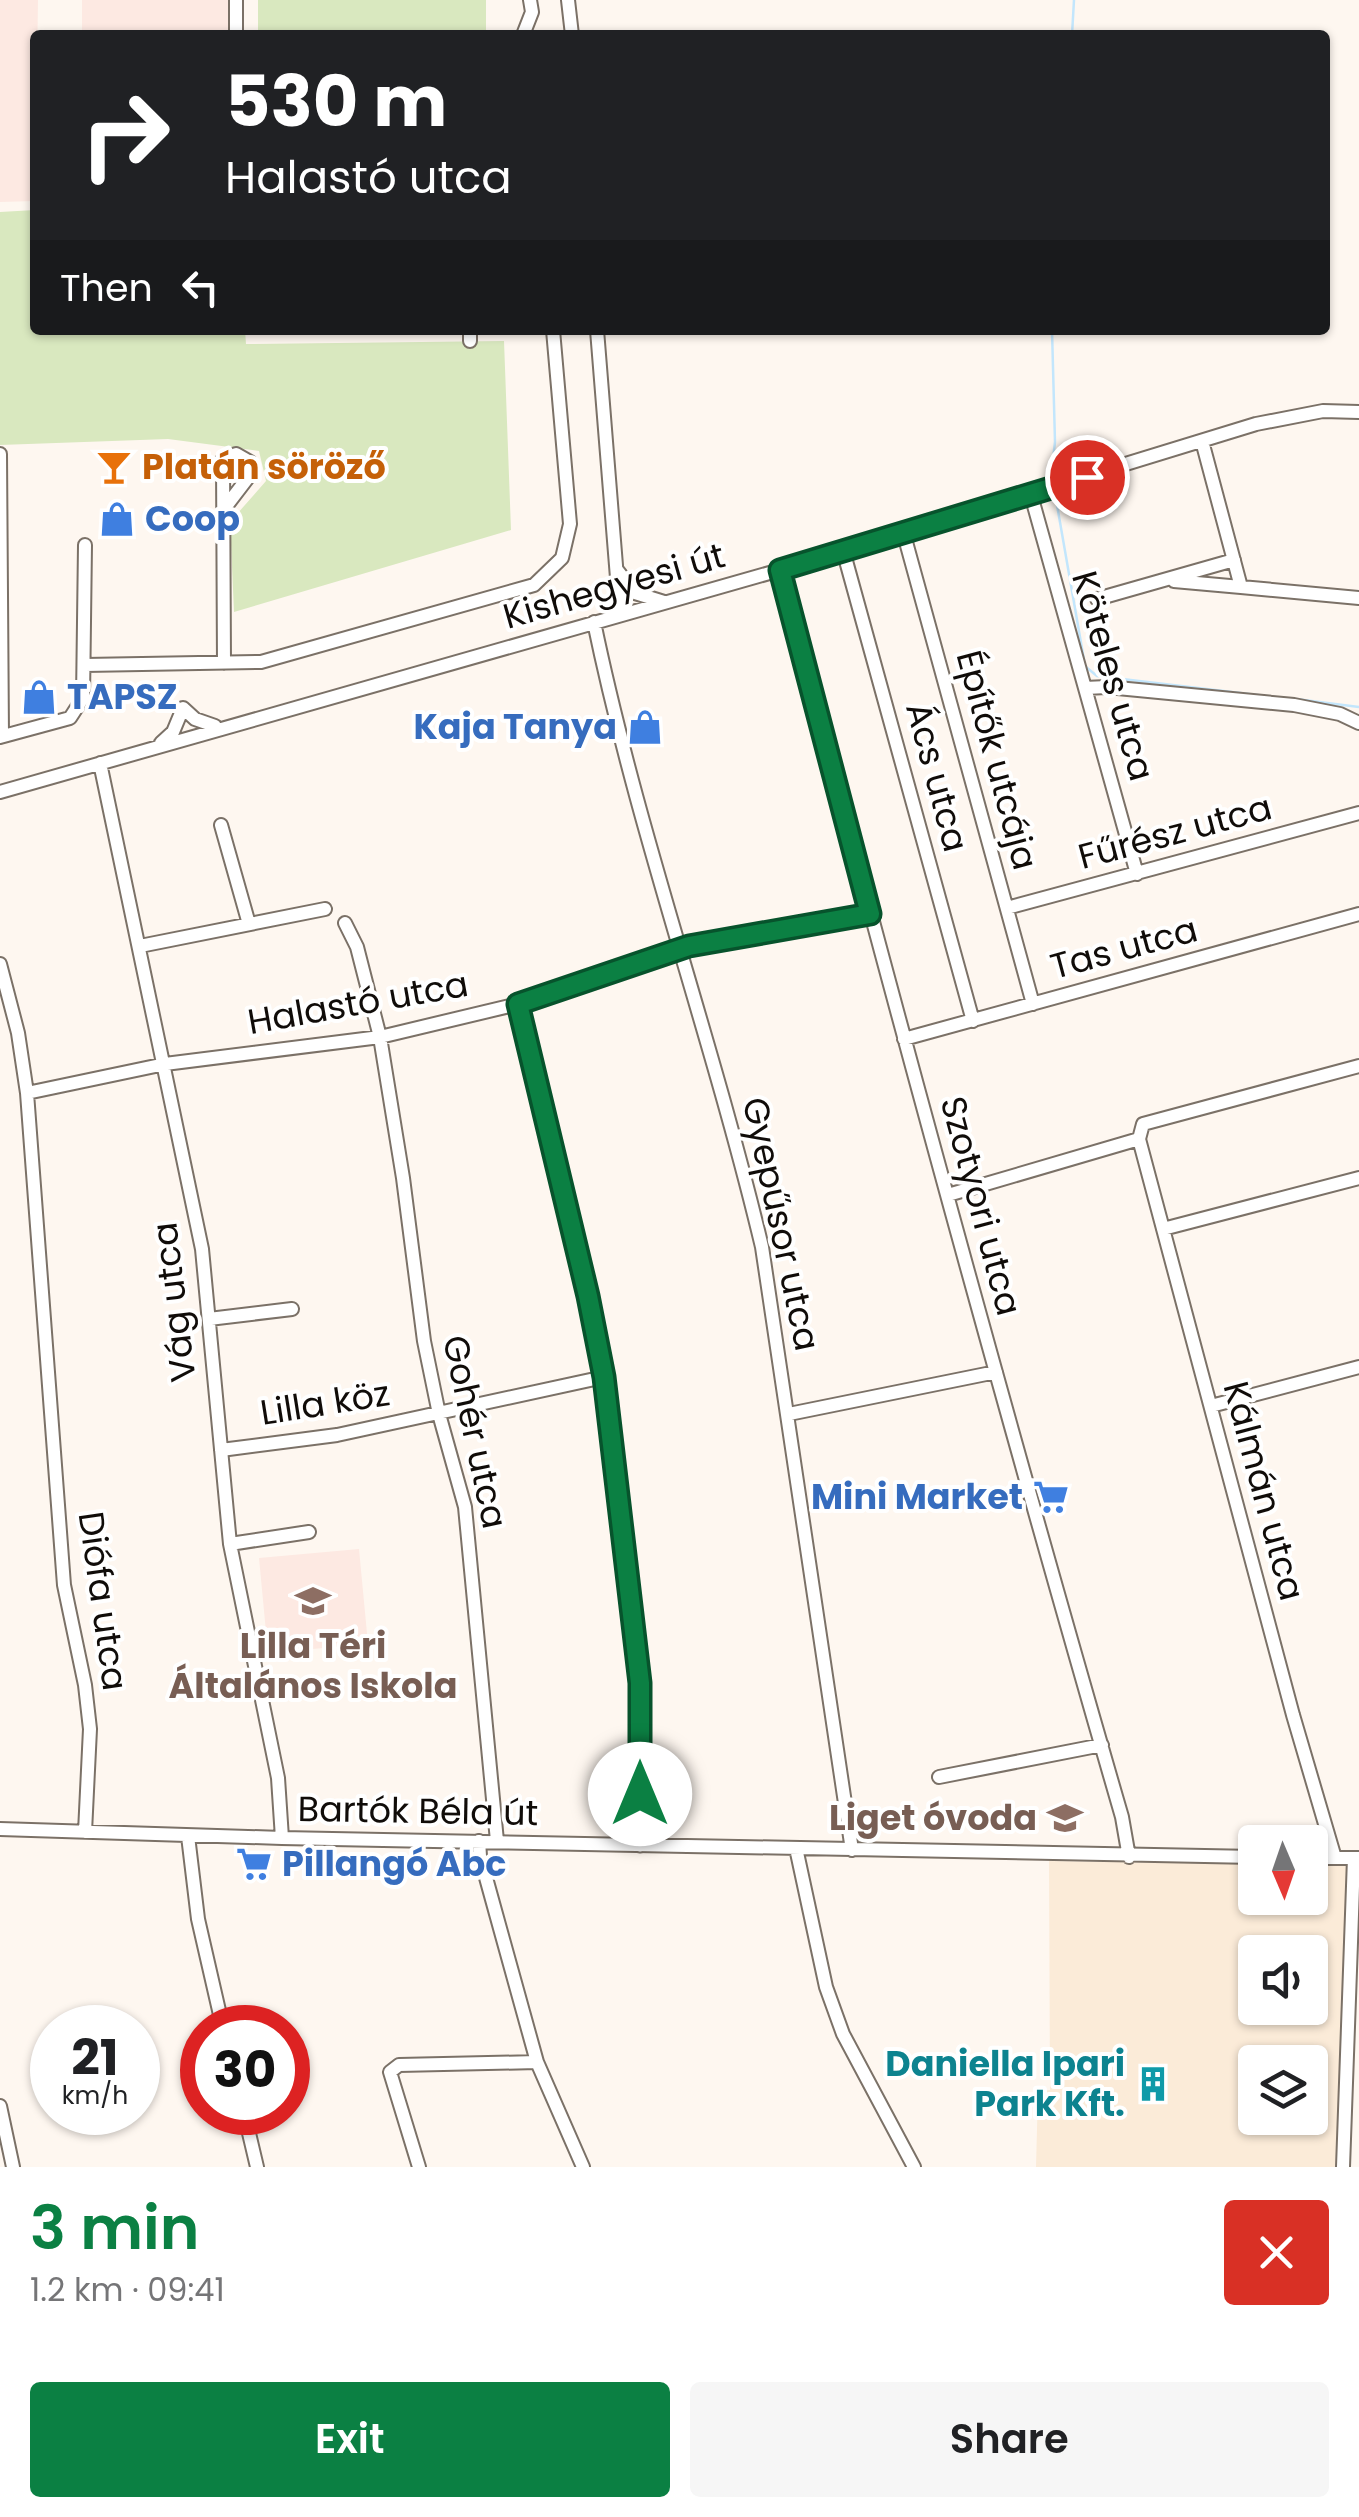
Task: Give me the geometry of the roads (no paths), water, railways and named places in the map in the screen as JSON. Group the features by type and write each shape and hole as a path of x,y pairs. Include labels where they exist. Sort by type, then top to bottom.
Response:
{"street":[{"path":"236,0 236,30"},
{"path":"525,30 532,12 530,0"},
{"path":"568,0 571,30"},
{"name":"Kishegyesi út","path":"85,665 261,662 534,585 562,558 570,524 553,335"},
{"path":"597,335 620,615"},
{"name":"Kishegyesi út","path":"0,792 780,570 1290,416 1322,411 1359,412"},
{"path":"1202,441 1240,588"},
{"path":"0,454 1,737 70,718 83,698 85,545"},
{"name":"Köteles utca","path":"1031,495 1137,874"},
{"path":"224,509 224,663"},
{"name":"Építők utcája","path":"904,532 1033,1004"},
{"name":"Ács utca","path":"843,550 973,1021"},
{"path":"1097,599 1234,560"},
{"path":"616,568 635,592 666,602"},
{"path":"1206,568 1206,584"},
{"name":"Szotyori utca","path":"780,570 904,1039 1122,1816 1129,1856"},
{"path":"1166,581 1359,598"},
{"name":"Gyepűsor utca","path":"594,622 612,709 739,1149 762,1247 852,1850"},
{"path":"1085,688 1107,686 1294,706 1340,714 1359,723"},
{"path":"157,746 173,732 183,708 205,724 222,726"},
{"name":"Vág utca","path":"100,763 202,1249 230,1544 278,1778 282,1838"},
{"name":"Fűrész utca","path":"1007,908 1359,813"},
{"path":"221,825 249,924"},
{"path":"140,946 325,909"},
{"name":"Halastó utca","path":"27,1093 165,1064 380,1037 518,1004 689,946 870,914"},
{"name":"Tas utca","path":"904,1039 1359,914"},
{"name":"Gohér utca","path":"346,923 357,947 380,1037 424,1341 465,1508 497,1841"},
{"name":"Diófa utca","path":"0,964 18,1033 27,1093 64,1585 85,1685 90,1730 86,1832"},
{"path":"518,1004 604,1377 640,1683 640,1846"},
{"path":"948,1195 1139,1139 1144,1124 1359,1066"},
{"name":"Kálmán utca","path":"1139,1139 1293,1716 1335,1858"},
{"path":"1163,1229 1359,1178"},
{"path":"210,1319 292,1310"},
{"path":"1211,1406 1359,1367"},
{"path":"789,1414 996,1372"},
{"name":"Lilla köz","path":"220,1450 337,1435 604,1377"},
{"path":"230,1544 309,1532"},
{"path":"938,1778 1102,1745"},
{"name":"Bartók Béla út","path":"0,1829 1238,1857"},
{"path":"188,1836 198,1919 218,2005"},
{"path":"479,1842 537,2062 583,2167"},
{"path":"796,1848 826,1987 843,2034 914,2167"},
{"path":"1328,1858 1356,1858 1343,2167"},
{"path":"419,2167 390,2072 399,2065 537,2062"},
{"path":"0,2106 14,2167"},
{"path":"249,2135 257,2167"}],"waterway":[{"path":"1072,30 1074,0"},
{"path":"1052,335 1052,468"},
{"path":"1057,505 1084,660"},
{"path":"1086,667 1097,676 1283,698"},
{"path":"1296,699 1359,707"}],"place":[{"name":"Platán söröző","path":"114,467"},
{"name":"Coop","path":"117,519"},
{"name":"TAPSZ","path":"39,697"},
{"name":"Kaja Tanya","path":"645,727"},
{"name":"Mini Market","path":"1051,1497"},
{"name":"Lilla Téri Általános Iskola","path":"313,1601"},
{"name":"Liget óvoda","path":"1065,1818"},
{"name":"Pillangó Abc","path":"254,1864"},
{"name":"Daniella Ipari Park Kft.","path":"1153,2084"}]}
